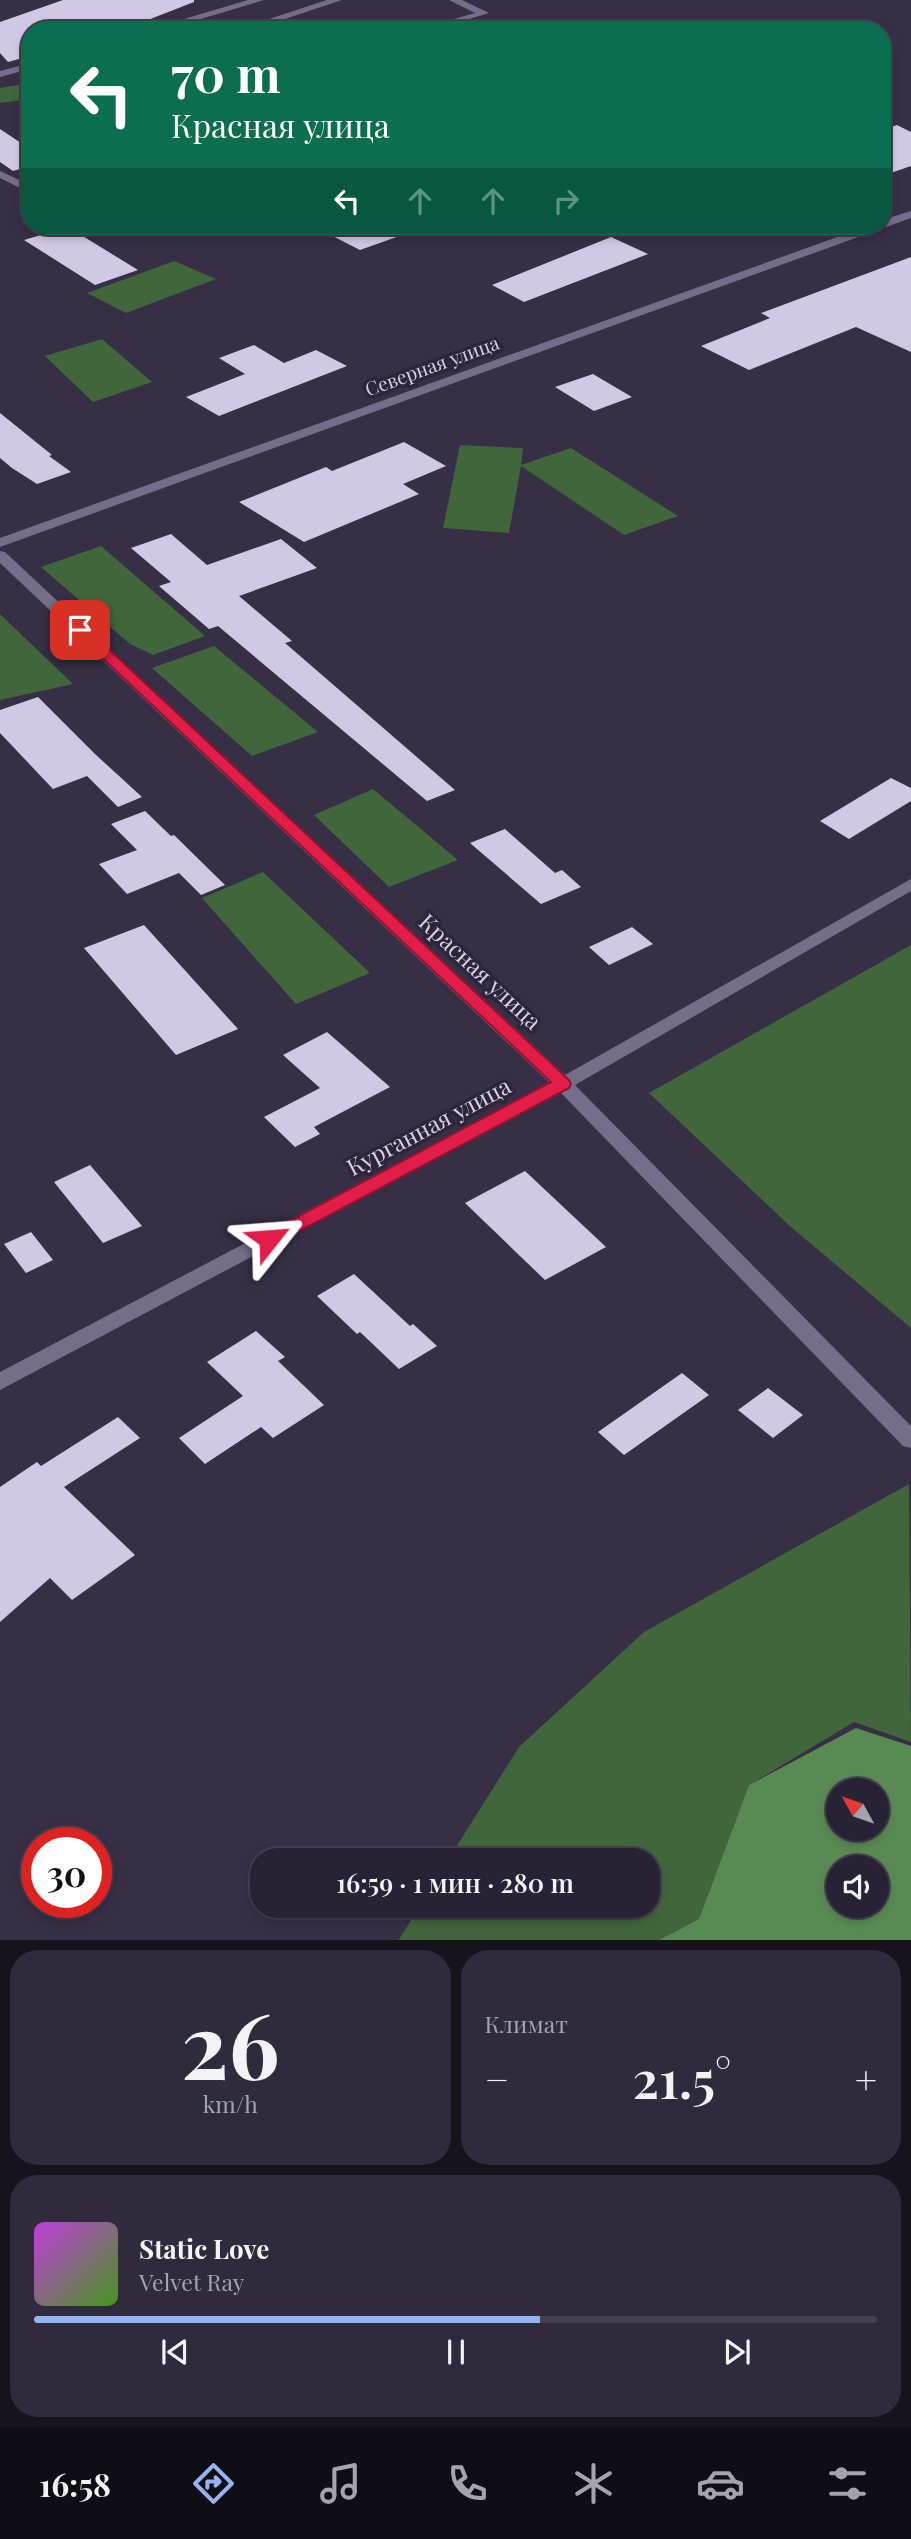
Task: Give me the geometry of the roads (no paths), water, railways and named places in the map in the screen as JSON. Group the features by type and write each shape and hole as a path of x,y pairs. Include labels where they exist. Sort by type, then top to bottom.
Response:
{"street":[{"path":"184,21 259,0"},
{"path":"270,21 337,0"},
{"path":"454,0 484,13 454,21"},
{"path":"0,74 21,68"},
{"path":"0,174 21,185"},
{"name":"Северная улица","path":"891,221 911,214"},
{"name":"Северная улица","path":"0,543 852,235"},
{"name":"Красная улица","path":"0,555 563,1084 911,1440"},
{"name":"Курганная улица","path":"0,1382 563,1084 911,884"}]}
